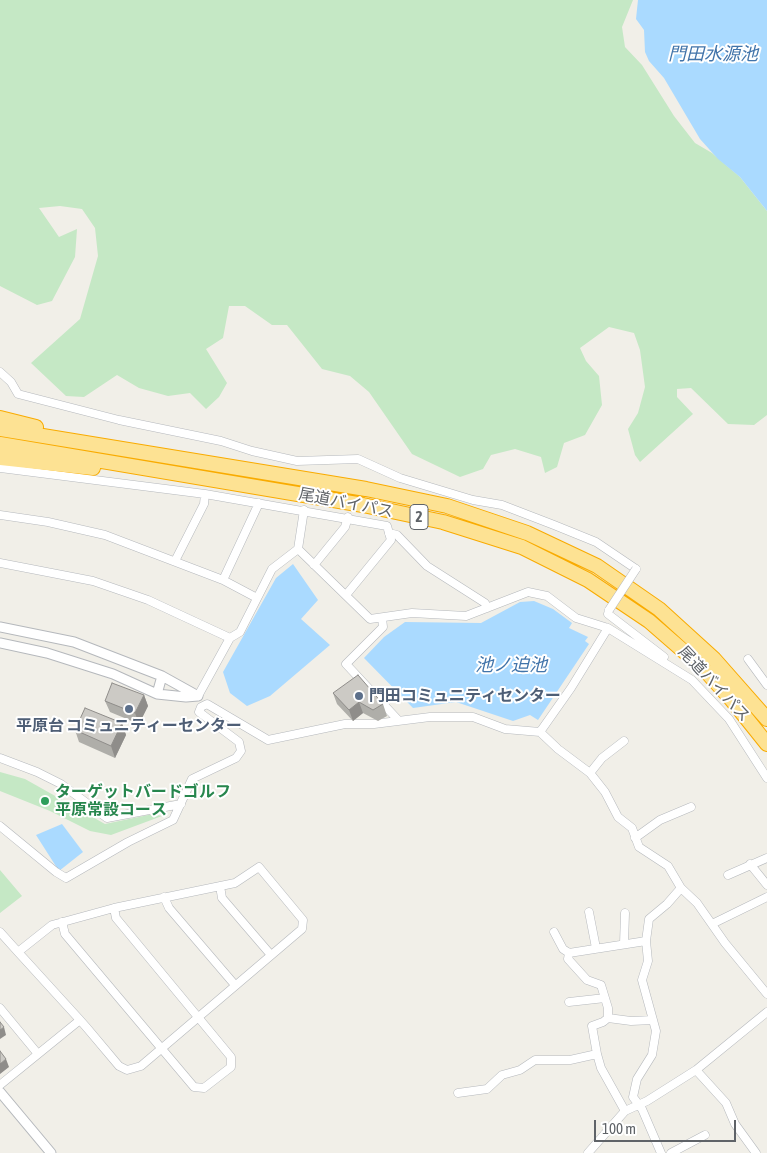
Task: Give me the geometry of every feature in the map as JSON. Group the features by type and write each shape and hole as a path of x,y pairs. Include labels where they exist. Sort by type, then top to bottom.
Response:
{"highway":[{"path":"0,418 122,449"},
{"name":"尾道バイパス","path":"0,429 366,489 447,506 527,532 597,566 659,609 714,659 767,719"},
{"name":"尾道バイパス","path":"0,444 238,482 443,522 491,536 557,563 622,601 676,643 731,699 767,744"},
{"path":"0,458 238,482"}],"street":[{"path":"0,372 11,382 18,394 119,420 221,441 252,451 297,461 358,459 400,478 473,500 502,505 596,542 636,569 608,614 668,659 668,664"},
{"path":"0,468 206,494 348,517 387,526 391,540 346,596"},
{"path":"175,561 204,504 206,494"},
{"path":"223,580 259,503"},
{"path":"198,696 230,638 240,632 272,568 298,549 304,510"},
{"path":"0,515 48,522 105,535 223,580 257,598"},
{"path":"314,565 345,527 348,517"},
{"path":"389,534 398,535 427,566 485,603 487,608"},
{"path":"298,549 370,619 412,613 466,616 528,592 547,596 576,618 608,628 692,680 713,700 729,720 767,778"},
{"path":"0,563 93,581 148,600 230,638"},
{"path":"382,618 383,626 346,664 398,720"},
{"path":"0,627 74,642 162,676 198,696"},
{"path":"540,732 592,658 608,628"},
{"path":"0,643 47,653 112,674 157,694 186,697 198,696"},
{"path":"748,659 767,685"},
{"path":"157,694 162,676"},
{"path":"0,826 66,878 128,842 173,820 192,779 236,758 241,752 239,742 199,712 201,707 207,704 268,740 345,724 430,716 473,717 505,729 540,732 558,749 590,773 605,792 618,817 632,828 639,847 668,866 681,888 697,903 767,994"},
{"path":"590,773 602,758 624,741"},
{"path":"0,758 37,772 61,784 107,818 181,804"},
{"path":"636,838 660,820 692,807"},
{"path":"728,875 767,858"},
{"path":"750,864 767,885"},
{"path":"0,932 119,1066 127,1070 141,1066 302,929 304,920 258,867 235,883 114,908 52,925 18,952"},
{"path":"220,886 222,898 271,955"},
{"path":"661,1153 642,1109 633,1098 637,1078 652,1055 651,1047 656,1031 642,980 648,961 646,941 649,919 667,904 681,888"},
{"path":"164,897 169,908 235,985"},
{"path":"712,924 767,897"},
{"path":"62,922 66,934 194,1088 204,1088 231,1067 231,1057 116,918 114,908"},
{"path":"588,912 596,948"},
{"path":"624,944 625,913"},
{"path":"554,932 563,949 570,953 646,941"},
{"path":"570,953 568,959 587,980 602,985 608,1018"},
{"path":"569,1002 605,998"},
{"path":"0,1008 38,1054"},
{"path":"588,1153 625,1111 696,1070 767,1012"},
{"path":"625,1111 601,1068 592,1026 608,1018 631,1021 653,1020"},
{"path":"0,1085 80,1020"},
{"path":"458,1093 487,1089 502,1075 520,1070 535,1060 570,1060 597,1054"},
{"path":"696,1070 726,1103 735,1124 756,1153"},
{"path":"0,1092 51,1153"},
{"path":"671,1153 705,1135"}],"green space":[{"path":"0,0 633,0 622,27 625,47 642,65 674,116 695,143 712,153 740,177 767,211 767,415 754,425 728,424 691,388 677,389 677,397 693,414 640,462 635,455 628,429 638,413 645,387 640,350 634,333 609,327 580,348 586,361 599,376 602,405 585,435 564,443 557,467 545,473 541,457 515,449 491,455 483,469 460,477 412,454 369,392 350,376 322,369 287,325 272,325 245,306 229,306 223,338 206,349 227,383 219,397 206,409 190,393 168,396 139,388 117,375 84,397 66,396 31,363 80,319 98,256 95,228 82,209 60,206 39,208 59,237 77,229 75,257 52,301 37,305 0,286"},
{"name":"ターゲットバードゴルフ 平原常設コース","path":"0,772 25,779 105,824 153,814 162,816 111,835 90,831 50,811 0,791"},
{"path":"0,870 22,896 0,913"}],"water":[{"name":"門田水源池","path":"638,0 767,0 767,211 740,177 718,159 700,139 664,78 649,61 645,52 644,30 636,19"},
{"path":"293,564 318,600 301,619 330,645 270,696 247,706 230,693 223,672 276,578"},
{"name":"池ノ迫池","path":"534,601 553,609 572,623 569,628 588,637 585,641 589,644 538,720 530,715 513,721 456,702 413,708 364,658 384,637 405,622 481,623 520,602"},
{"path":"62,824 83,852 59,871 36,835"}],"building":[{"path":"358,675 383,704 373,710 359,702 349,710 333,693"},
{"path":"112,683 144,695 135,713 105,701"},
{"path":"85,708 122,723 111,746 75,730"},
{"path":"0,1022 4,1027 0,1030"},
{"path":"0,1051 6,1059 0,1064"}],"place":[{"name":"門田コミュニティセンター","path":"359,696"},
{"name":"平原台 コミュニティーセンター","path":"129,709"},
{"name":"ターゲットバードゴルフ 平原常設コース","path":"45,801"}]}
